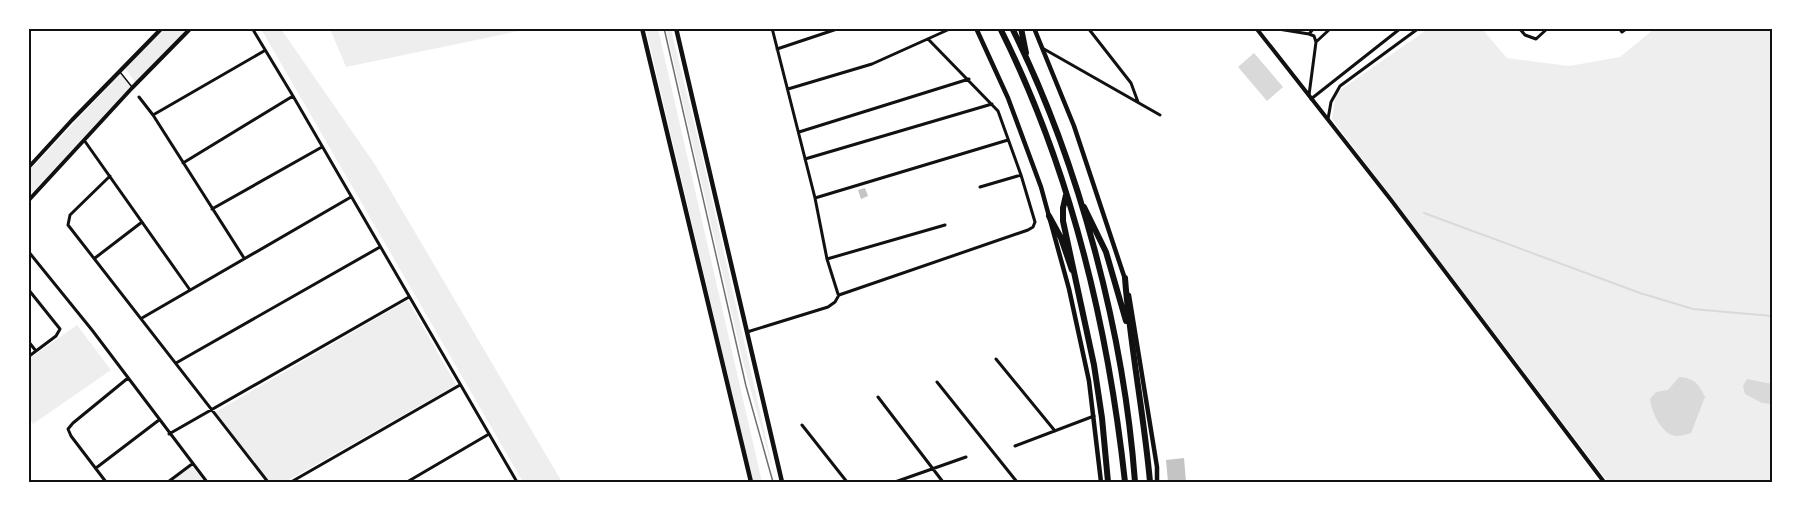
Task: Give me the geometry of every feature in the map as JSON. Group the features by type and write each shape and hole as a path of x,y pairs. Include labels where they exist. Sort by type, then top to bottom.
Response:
{"highway":[{"path":"1000,28 1040,117 1085,256 1104,333 1117,412 1125,483"},
{"path":"1012,28 1052,119 1097,263 1120,359 1135,483"},
{"path":"1022,28 1026,57"},
{"path":"1066,195 1063,221 1099,393 1108,483"},
{"path":"1079,200 1106,252 1130,336 1145,428 1150,483"},
{"path":"1049,216 1061,238 1075,276"},
{"path":"1125,278 1130,336"}],"main road":[{"path":"642,28 750,483"},
{"path":"676,28 782,483"},
{"path":"976,28 1008,98 1041,187 1049,216 1069,289 1089,381 1101,483"},
{"path":"1034,28 1074,126 1125,278 1132,309 1157,483"}],"street":[{"path":"28,168 162,28"},
{"path":"28,201 191,28"},
{"path":"252,28 517,483"},
{"path":"746,332 828,307 836,302 839,295 827,259 815,198 772,28"},
{"path":"777,49 840,28"},
{"path":"788,89 872,64 952,28"},
{"path":"1088,28 1131,83 1139,104"},
{"path":"1256,28 1391,200 1604,483"},
{"path":"1272,28 1314,36 1316,42 1310,98"},
{"path":"1309,34 1314,28"},
{"path":"1316,42 1331,28"},
{"path":"1310,98 1401,28"},
{"path":"1328,120 1331,102 1340,86 1419,28"},
{"path":"1519,28 1525,35 1536,39 1548,28"},
{"path":"1619,28 1622,32 1626,29"},
{"path":"839,295 1028,231 1035,222 998,111 929,40"},
{"path":"1044,49 1160,115"},
{"path":"153,115 264,51"},
{"path":"798,132 969,79"},
{"path":"183,163 293,96"},
{"path":"139,98 153,115 244,258"},
{"path":"805,159 992,104"},
{"path":"84,140 190,290"},
{"path":"815,198 1008,140"},
{"path":"212,209 322,147"},
{"path":"980,187 1021,175"},
{"path":"110,176 70,215 68,225 268,483"},
{"path":"142,318 351,197"},
{"path":"95,258 142,222"},
{"path":"827,259 945,225"},
{"path":"175,363 380,247"},
{"path":"28,251 207,483"},
{"path":"28,289 60,329 56,336 28,357"},
{"path":"169,434 410,297"},
{"path":"28,341 36,351"},
{"path":"996,359 1055,431"},
{"path":"106,483 68,429 128,378"},
{"path":"936,382 1017,483"},
{"path":"291,483 460,385"},
{"path":"878,397 944,483"},
{"path":"1015,446 1094,416"},
{"path":"96,468 159,420"},
{"path":"802,425 847,483"},
{"path":"407,483 489,434"},
{"path":"895,483 966,457"},
{"path":"168,483 192,464"}],"lane":[{"path":"120,72 132,88"}],"shaded area":[{"path":"1742,28 1748,31 1750,29 1772,29 1772,482 1608,482 1332,119 1336,93 1428,29 1482,29 1507,58 1569,66 1620,57 1654,29"},
{"path":"164,29 187,29 135,82 125,68"},
{"path":"261,29 281,29 376,166 562,482 523,482"},
{"path":"330,29 529,29 346,67"},
{"path":"646,29 658,29 762,482 753,482"},
{"path":"666,29 671,29 701,151 776,482 742,358"},
{"path":"1254,53 1283,87 1267,101 1238,67"},
{"path":"120,74 131,86 29,196 29,171"},
{"path":"408,300 456,385 285,482 271,482 214,413"},
{"path":"77,325 111,370 33,424 29,417 29,359"},
{"path":"1679,377 1695,383 1705,397 1691,433 1677,436 1662,427 1655,416 1650,399 1656,392 1668,390"},
{"path":"1747,379 1772,384 1772,404 1762,403 1745,394 1743,386"},
{"path":"192,466 205,482 171,482"}],"building":[{"path":"865,188 868,196 861,199 858,190"},
{"path":"1184,458 1186,482 1168,482 1166,460"}],"waterway":[{"path":"1424,213 1640,293 1693,309 1772,316"}],"tram line":[{"path":"664,28 746,386 773,482"}]}
